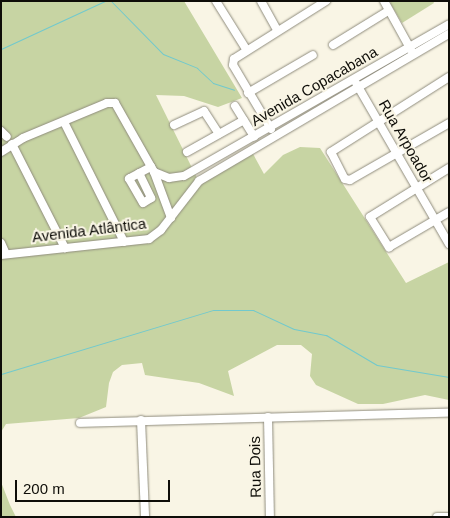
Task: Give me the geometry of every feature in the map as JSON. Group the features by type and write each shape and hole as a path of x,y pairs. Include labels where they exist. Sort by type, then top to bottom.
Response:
{"street":[{"path":"216,1 246,49"},
{"path":"261,1 277,30"},
{"path":"274,135 248,93 233,62 246,49 312,5 326,1"},
{"path":"384,1 414,55"},
{"path":"333,45 388,11"},
{"name":"Avenida Copacabana","path":"193,171 449,24"},
{"name":"Avenida Copacabana","path":"199,181 274,135 449,34"},
{"path":"248,93 313,55"},
{"path":"449,77 332,150 345,179 350,180 449,124"},
{"name":"Rua Arpoador","path":"352,78 449,244"},
{"path":"1,152 10,141 64,122 107,103 115,103 152,169 171,218"},
{"path":"235,106 254,136"},
{"path":"174,125 204,111 219,134"},
{"path":"187,152 244,120"},
{"path":"64,122 124,242"},
{"path":"1,131 10,141 65,248"},
{"path":"449,168 372,214 371,220 389,248 449,212"},
{"path":"139,173 152,169 178,178 193,171 199,181"},
{"name":"Avenida Atlântica","path":"4,255 149,239 171,218 199,181"},
{"path":"1,244 4,255"},
{"path":"80,423 268,416 449,413"},
{"name":"Rua Dois","path":"268,416 270,517"},
{"path":"141,420 145,517"},
{"path":"437,517 449,517"}],"green space":[{"path":"1,1 184,1 242,98 218,107 184,96 156,95 199,182 252,152 264,174 283,155 300,147 320,148 406,283 449,262 449,400 425,395 383,404 358,404 316,385 310,376 312,354 301,345 277,345 228,371 234,396 199,383 145,375 142,363 122,365 113,372 109,383 106,407 79,418 6,424 1,432"},
{"path":"392,1 433,1 434,3 402,23 390,3"},
{"path":"1,482 10,505 16,517 1,517"}],"waterway":[{"path":"1,49 105,1"},
{"path":"111,1 163,54 197,68 213,83 234,90"},
{"path":"1,374 213,310 253,310 294,329 326,335 377,365 449,377"}]}
